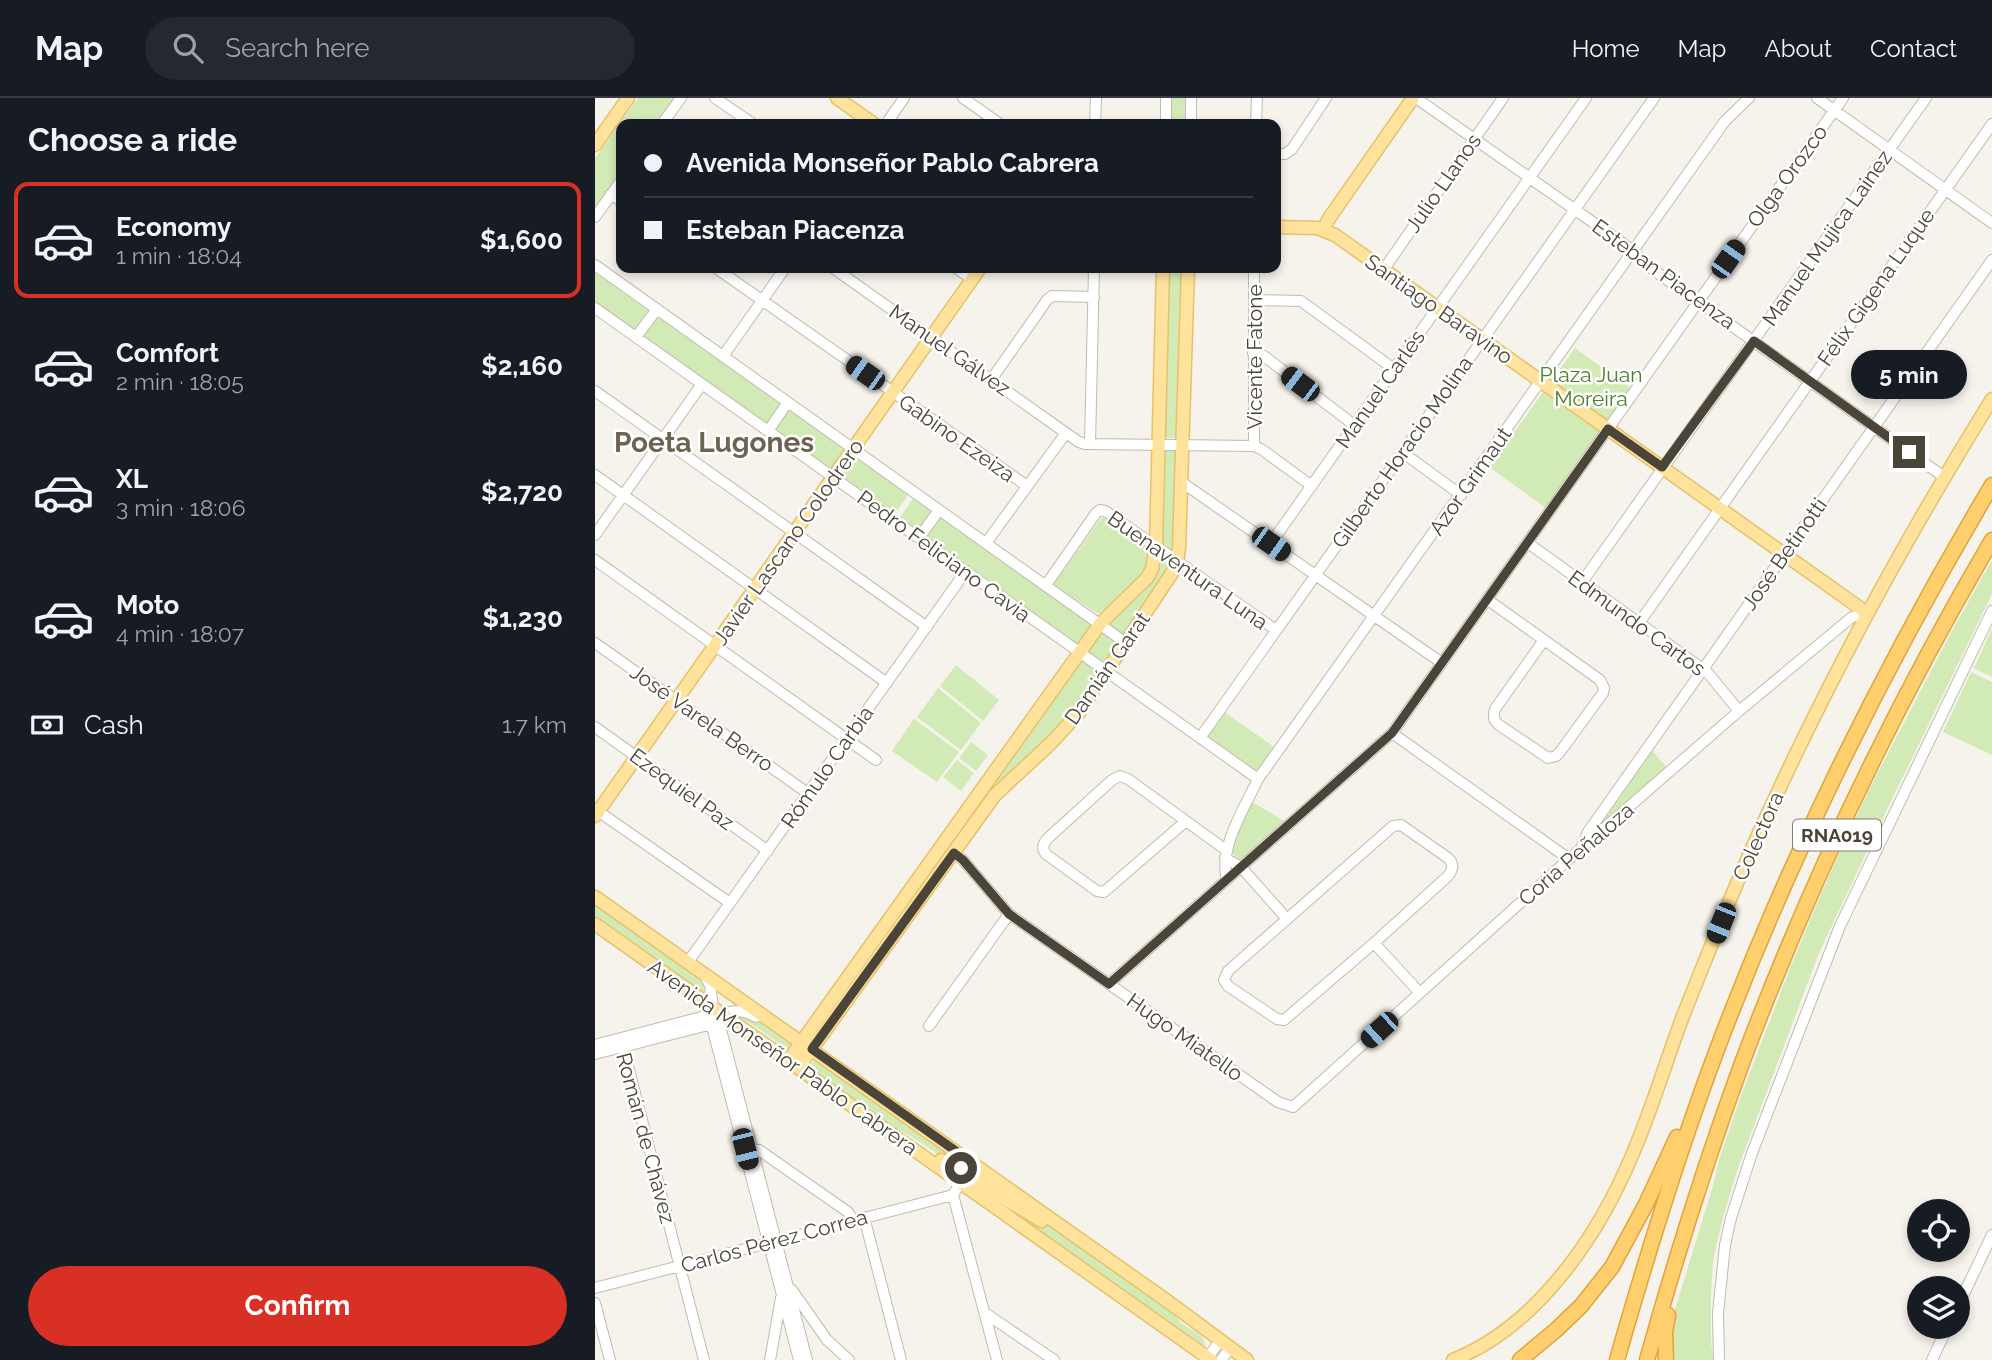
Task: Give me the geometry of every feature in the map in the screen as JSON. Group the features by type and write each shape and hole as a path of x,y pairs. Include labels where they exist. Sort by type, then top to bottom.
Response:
{"highway":[{"name":"RNA019","path":"1617,1360 1674,1171 1733,1008 1789,873 1846,751 1914,620 1992,485"},
{"name":"RNA019","path":"1647,1360 1685,1229 1768,995 1842,824 1882,741 1930,648 1992,540"},
{"path":"1520,1360 1556,1331 1581,1306 1620,1253 1671,1151 1705,1058 1733,1008"},
{"path":"1666,1360 1666,1324 1699,1213 1713,1145"}],"main road":[{"path":"595,145 628,98"},
{"path":"837,98 867,119"},
{"path":"1323,229 1415,98"},
{"name":"Santiago Baravino","path":"1281,227 1323,229 1335,235 1867,613"},
{"name":"Javier Lascano Colodrero","path":"596,812 756,589 976,273"},
{"name":"Damián Garat","path":"807,1046 1079,653 1100,624 1147,578 1152,569 1156,547 1163,273"},
{"name":"Damián Garat","path":"793,1065 1001,788 1071,721 1172,573 1179,548 1188,273"},
{"name":"Colectora","path":"1453,1360 1491,1341 1513,1326 1532,1308 1560,1276 1607,1208 1636,1146 1684,1015 1759,833 1830,683 1944,477 1992,398"},
{"name":"Avenida Monseñor Pablo Cabrera","path":"595,897 978,1167"},
{"name":"Avenida Monseñor Pablo Cabrera","path":"595,924 700,998 718,1017 793,1065 1212,1359"},
{"path":"889,1133 909,1138 953,1168 978,1167"},
{"path":"978,1167 975,1185 980,1196"},
{"path":"978,1167 981,1180 988,1189 1036,1218 1068,1231 1247,1360"}],"street":[{"path":"666,119 681,98"},
{"path":"715,98 746,119"},
{"path":"889,119 904,98"},
{"path":"963,98 993,119"},
{"path":"1095,119 1096,98"},
{"path":"1166,98 1166,119"},
{"path":"1191,98 1191,119"},
{"path":"1256,119 1257,98"},
{"path":"1281,154 1292,149 1326,98"},
{"name":"Esteban Piacenza","path":"1415,98 1634,251 1648,266 1944,477"},
{"name":"Julio Llanos","path":"1384,269 1503,98"},
{"name":"Manuel Carlés","path":"1271,544 1586,98"},
{"name":"Gilberto Horacio Molina","path":"1200,738 1654,98"},
{"name":"Azor Grimaut","path":"1227,880 1224,872 1226,854 1258,779 1725,121 1749,98"},
{"path":"1817,98 1992,223"},
{"name":"Olga Orozco","path":"1109,984 1392,733 1843,98"},
{"name":"Manuel Mujica Lainez","path":"1582,582 1926,98"},
{"name":"Félix Gigena Luque","path":"1639,623 1992,124"},
{"path":"595,217 616,188"},
{"path":"611,194 616,198"},
{"name":"José Betinotti","path":"1580,850 1588,832 1992,260"},
{"name":"Pedro Feliciano Cavia","path":"595,265 1126,643"},
{"name":"Gabino Ezeiza","path":"723,273 1027,486"},
{"path":"723,356 781,273"},
{"name":"Manuel Gálvez","path":"841,273 1066,433"},
{"path":"1090,443 1094,273"},
{"name":"Vicente Fatone","path":"1254,273 1254,446"},
{"path":"991,380 1052,296 1094,296"},
{"path":"1254,300 1301,301 1394,369"},
{"name":"Pedro Feliciano Cavia","path":"595,308 1258,779"},
{"path":"636,337 657,309"},
{"path":"1253,353 1263,356 1355,425"},
{"path":"595,536 702,384"},
{"path":"595,391 927,627"},
{"path":"768,431 788,402"},
{"path":"986,543 1066,433 1079,442 1090,443 1254,446 1311,486"},
{"path":"1402,452 1461,495"},
{"path":"595,475 887,683"},
{"path":"1180,481 1442,663"},
{"path":"919,538 939,510"},
{"name":"Buenaventura Luna","path":"1046,585 1100,510 1276,631"},
{"name":"Edmundo Cartos","path":"1528,543 1711,676 1739,710"},
{"path":"595,560 876,760"},
{"name":"Rómulo Carbia","path":"688,962 966,571"},
{"path":"1488,600 1544,640 1600,680 1604,688 1560,752 1548,758 1499,725 1493,713 1544,640"},
{"path":"1719,1360 1718,1313 1725,1245 1752,1153 1840,926 1992,611"},
{"name":"Coria Peñaloza","path":"1293,1107 1739,710 1852,617 1867,613"},
{"name":"José Varela Berro","path":"595,643 809,794"},
{"name":"Ezequiel Paz","path":"595,727 768,851"},
{"path":"1392,733 1569,859"},
{"path":"1186,821 1104,892 1097,891 1047,855 1043,849 1047,839 1112,780 1120,776 1186,821 1237,863 1287,919"},
{"path":"596,812 730,903"},
{"path":"963,817 974,825"},
{"path":"1401,825 1448,858 1453,867 1448,876 1374,943 1287,1019 1281,1021 1228,986 1224,976 1287,919 1393,826 1401,825"},
{"name":"Hugo Miatello","path":"954,853 1009,914 1278,1102 1293,1107"},
{"path":"929,1026 1009,914"},
{"path":"1374,943 1420,993"},
{"path":"703,973 710,985 718,1017 772,1242 781,1294 799,1360"},
{"path":"595,1054 622,1043 741,1010 770,1020"},
{"path":"597,1041 622,1043"},
{"name":"Román de Chávez","path":"622,1043 704,1360"},
{"path":"748,1148 859,1219 901,1360"},
{"path":"960,1183 953,1195 997,1360"},
{"name":"Carlos Pérez Correa","path":"595,1288 953,1195"},
{"path":"1970,1281 1992,1235"},
{"path":"772,1242 787,1284 807,1360"},
{"path":"787,1284 820,1331 849,1360"},
{"path":"769,1360 781,1294"},
{"path":"595,1303 610,1360"},
{"path":"985,1313 1054,1360"},
{"path":"1932,1360 1942,1339"},
{"path":"1212,1359 1225,1344"}],"green space":[{"path":"638,98 676,98 661,119 623,119"},
{"path":"1172,98 1187,98 1186,119 1171,119"},
{"path":"616,129 616,182 595,212 595,158"},
{"path":"595,269 652,310 635,333 595,305"},
{"path":"1167,273 1182,273 1178,438 1163,438"},
{"path":"659,315 784,404 768,427 642,338"},
{"name":"Plaza Juan Moreira","path":"1575,348 1631,388 1607,423 1550,383"},
{"path":"1544,391 1602,432 1547,509 1489,467"},
{"path":"789,407 847,448 830,472 772,430"},
{"path":"1162,450 1178,451 1175,553 1171,553 1160,541"},
{"path":"855,454 909,493 893,517 839,478"},
{"path":"914,497 1093,623 1078,645 899,519"},
{"path":"1102,517 1150,550 1146,572 1099,614 1053,585"},
{"path":"1159,555 1172,562 1123,636 1106,622"},
{"path":"1992,560 1992,594 1819,953 1738,1168 1713,1261 1713,1360 1671,1360 1671,1322 1720,1157 1792,963 1869,790"},
{"path":"1992,629 1992,677 1974,668"},
{"path":"1097,632 1103,632 1118,642 1103,665 1088,655 1085,649"},
{"path":"1084,660 1097,669 1100,675 1077,710 1014,772 812,1041 808,1039 1077,661"},
{"path":"956,665 999,700 983,721 940,686"},
{"path":"1971,672 1992,682 1992,755 1943,732"},
{"path":"938,688 981,723 961,750 917,717"},
{"path":"1223,711 1274,747 1258,770 1253,770 1209,739 1207,734"},
{"path":"914,719 959,752 937,782 892,751"},
{"path":"971,742 988,755 976,771 959,758"},
{"path":"1650,748 1669,770 1588,842"},
{"path":"957,760 974,773 961,791 943,777"},
{"path":"1252,802 1286,822 1246,858 1239,859 1233,854 1233,845"},
{"path":"595,902 705,984 706,996 595,917"},
{"path":"735,1015 760,1021 796,1045 790,1050 787,1049"},
{"path":"817,1060 965,1165 954,1165 909,1135 875,1117 810,1070 811,1064"},
{"path":"986,1195 1057,1231 1173,1312 1180,1322 1201,1336 1205,1350"}],"district":[{"name":"Poeta Lugones","path":"714,442"}],"route":[{"path":"961,1168 974,1164 812,1049 954,853 963,860 1004,910 1109,984 1386,741 1608,429 1662,467 1754,341 1909,452"}]}
